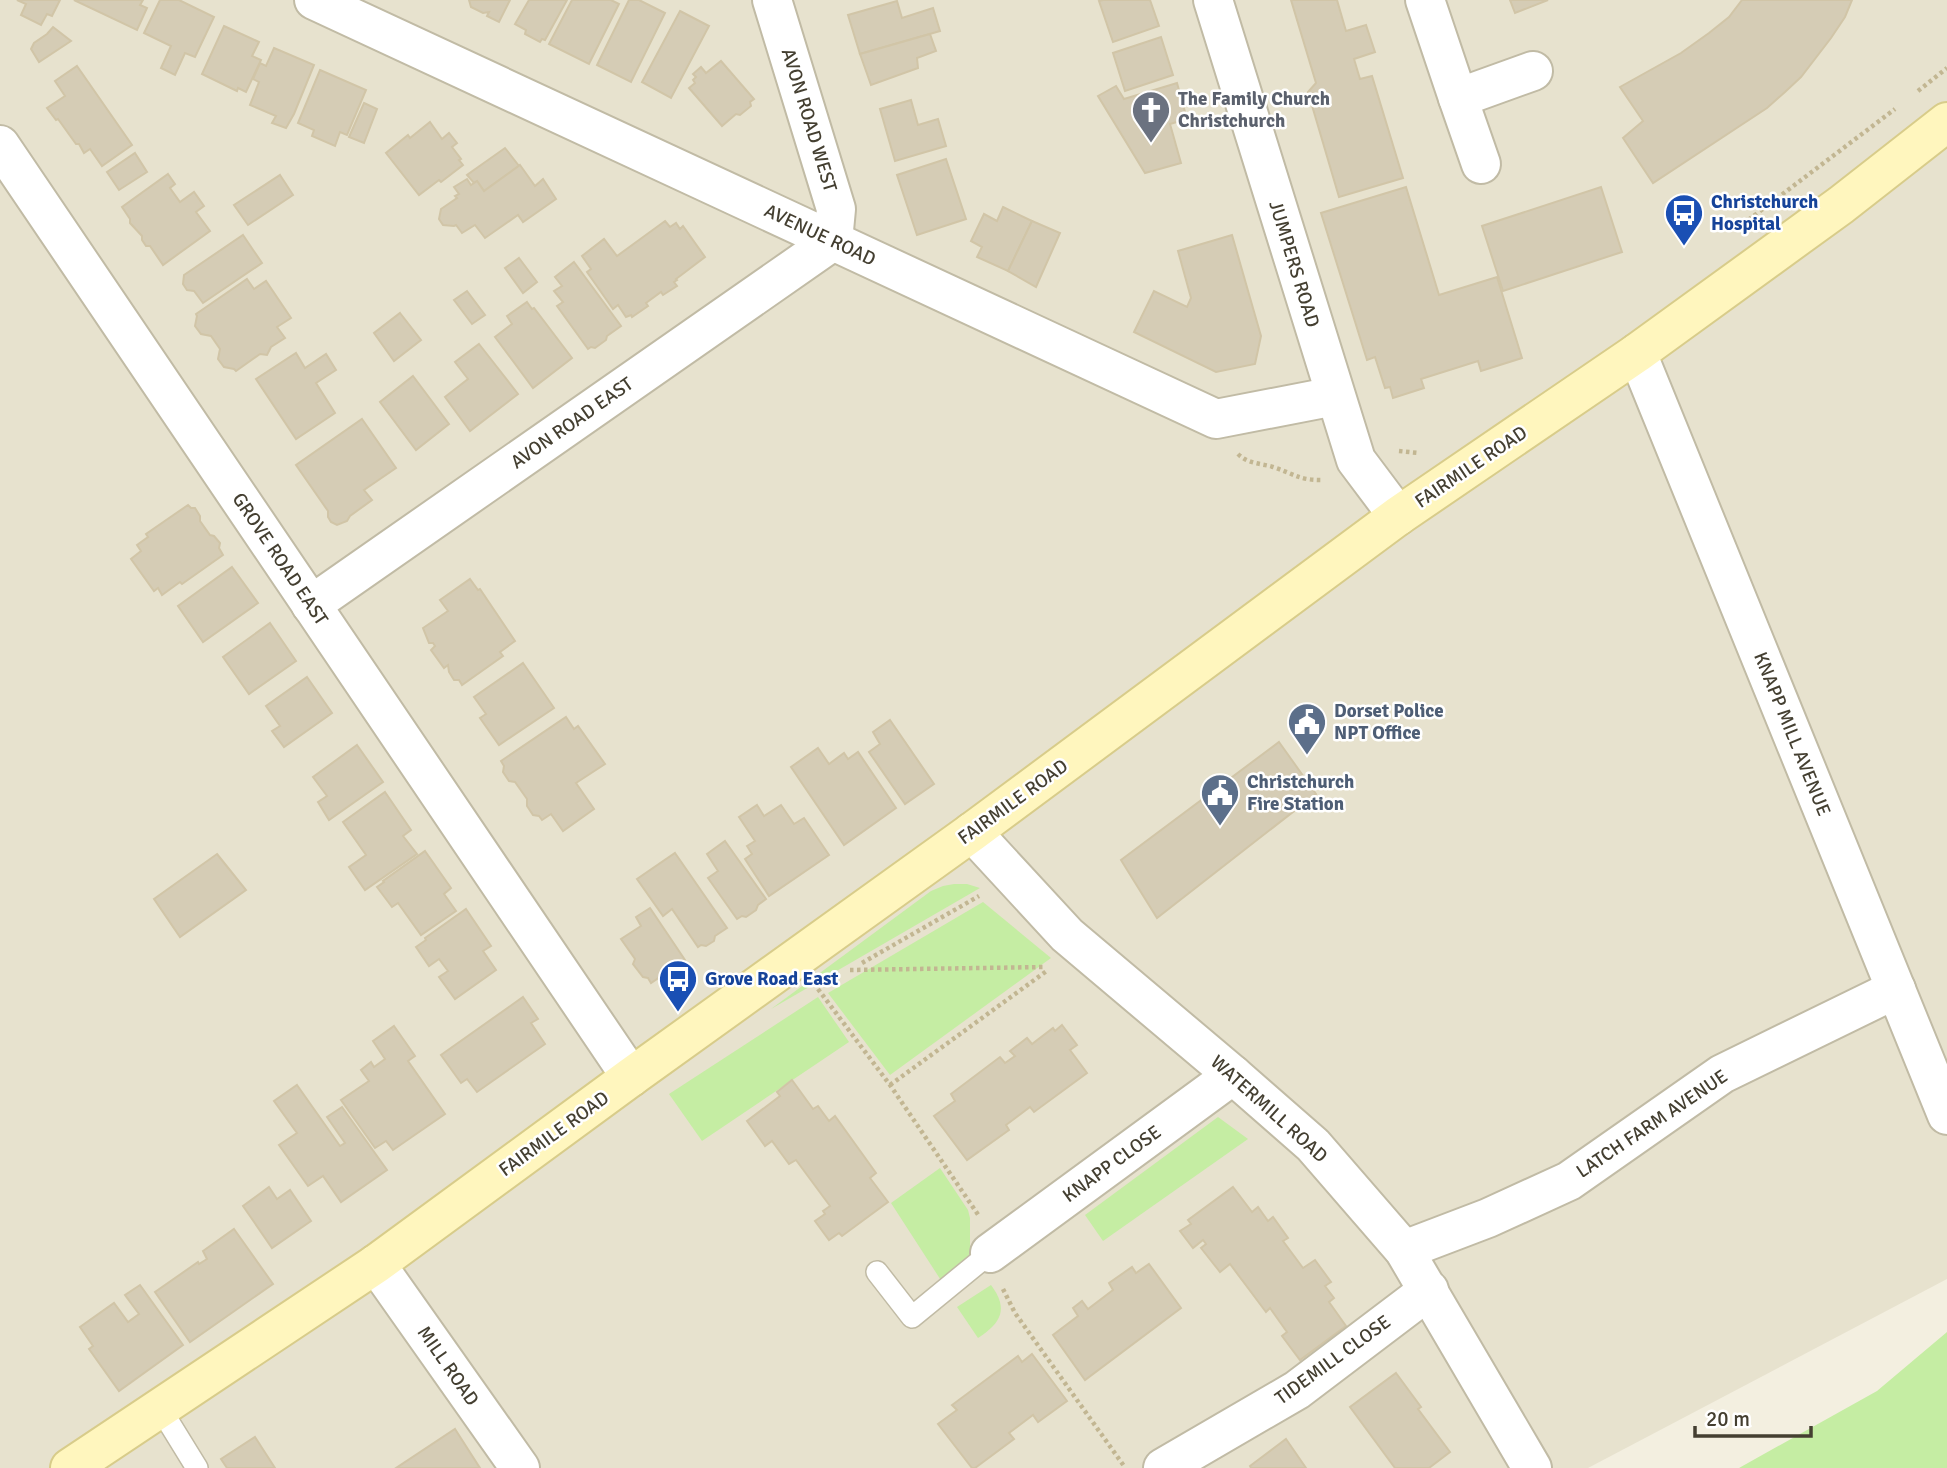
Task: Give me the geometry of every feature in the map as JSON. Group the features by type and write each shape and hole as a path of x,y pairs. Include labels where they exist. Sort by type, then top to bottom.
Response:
{"main road":[{"name":"FAIRMILE ROAD","path":"70,1468 376,1264 972,832 1398,516 1637,353 1841,205 1947,122"}],"street":[{"name":"AVENUE ROAD","path":"314,0 1216,419"},
{"name":"AVON ROAD WEST","path":"772,0 836,209 833,240"},
{"name":"JUMPERS ROAD","path":"1213,0 1356,460 1398,516"},
{"path":"1425,0 1481,164"},
{"path":"1458,98 1533,71"},
{"name":"GROVE ROAD EAST","path":"0,145 631,1077"},
{"name":"AVON ROAD EAST","path":"311,605 833,240"},
{"name":"KNAPP MILL AVENUE","path":"1637,353 1947,1115"},
{"path":"1216,419 1335,396"},
{"name":"WATERMILL ROAD","path":"972,832 1067,934 1313,1145 1404,1250 1532,1468"},
{"name":"LATCH FARM AVENUE","path":"1404,1250 1488,1219 1569,1181 1722,1074 1896,989"},
{"name":"KNAPP CLOSE","path":"992,1252 1233,1075"},
{"name":"MILL ROAD","path":"376,1264 520,1468"},
{"name":"TIDEMILL CLOSE","path":"1163,1468 1297,1390 1429,1290"}],"lane":[{"path":"877,1272 912,1317 992,1252"},
{"path":"160,1408 197,1468"}],"path":[{"path":"1910,97 1947,68"},
{"path":"1737,229 1900,105"},
{"path":"1216,419 1227,444 1245,461 1276,468 1300,479 1321,480 1337,474 1372,446 1418,453 1427,448"},
{"path":"849,970 1055,967"},
{"path":"890,1085 1044,973"},
{"path":"817,988 890,1085 992,1252 1015,1312 1125,1468"}],"shaded area":[{"path":"0,0 1947,0 1947,1279 1588,1468 0,1468"}],"green space":[{"path":"954,884 980,888 771,1009 931,891"},
{"path":"983,902 1051,958 890,1075 828,993"},
{"path":"818,997 849,1042 702,1141 669,1094"},
{"path":"1218,1117 1248,1139 1103,1241 1085,1215"},
{"path":"940,1168 968,1210 970,1246 976,1262 944,1285 891,1203"},
{"path":"991,1285 1000,1301 1000,1315 992,1327 978,1338 957,1307"},
{"path":"1947,1332 1947,1468 1739,1468 1877,1391"}],"building":[{"path":"17,0 60,0 52,16 47,14 41,25 21,15 26,4"},
{"path":"74,0 143,0 140,5 147,8 137,30"},
{"path":"160,0 179,0 214,17 195,57 185,53 175,75 161,68 171,46 144,33"},
{"path":"469,0 510,0 499,22 487,16 489,12 483,13 471,7"},
{"path":"529,0 567,0 545,40 540,42 525,34 526,30 515,24"},
{"path":"572,0 611,0 619,4 589,64 549,44"},
{"path":"629,0 639,0 665,13 631,82 597,65"},
{"path":"1150,0 1159,26 1113,42 1099,1"},
{"path":"1291,0 1337,0 1346,31 1366,25 1375,52 1354,59 1360,79 1372,76 1403,178 1339,197 1308,92 1316,83"},
{"path":"1510,0 1548,0 1515,13"},
{"path":"1742,0 1852,0 1831,38 1801,77 1785,92 1767,108 1653,183 1623,138 1643,121 1620,87 1681,53 1729,17"},
{"path":"897,1 902,18 933,8 940,31 860,54 848,15"},
{"path":"680,11 709,26 671,98 642,82"},
{"path":"224,26 259,42 252,56 261,60 246,92 238,88 237,91 202,74"},
{"path":"53,27 71,41 39,62 31,49 34,43"},
{"path":"930,34 936,51 917,58 918,68 871,85 860,54"},
{"path":"1161,37 1173,75 1125,91 1113,53"},
{"path":"274,48 314,65 286,128 272,123 276,116 250,105 259,82 253,79 260,63 266,66"},
{"path":"721,61 754,99 750,102 751,106 722,126 689,88 695,83 693,80 696,77 693,74 701,67 706,73"},
{"path":"77,66 132,145 102,166 90,149 84,153 47,108 65,96 55,81"},
{"path":"320,70 366,90 347,135 340,132 335,146 312,136 314,130 298,123"},
{"name":"The Family Church Christchurch","path":"1177,83 1187,119 1170,124 1181,163 1145,173 1098,96 1116,86 1124,99"},
{"path":"911,100 918,125 938,119 946,146 895,161 880,109"},
{"path":"364,103 377,109 364,143 349,137"},
{"path":"430,122 442,139 449,133 457,143 452,147 463,165 419,195 386,153"},
{"path":"505,148 519,166 484,191 477,181 474,183 467,175"},
{"path":"135,153 147,172 119,190 107,172"},
{"path":"946,159 966,219 917,235 897,175"},
{"path":"520,165 535,186 543,179 556,199 523,222 518,215 485,238 475,225 462,233 456,225 443,225 439,219 441,209 459,194 454,187 467,179 471,185 477,181 484,191"},
{"path":"168,174 175,184 170,188 180,202 194,192 204,206 196,212 210,231 163,265 150,246 146,246 122,207"},
{"path":"280,175 293,195 248,225 234,205"},
{"path":"1406,187 1439,295 1497,277 1522,358 1481,371 1478,361 1421,379 1424,388 1393,398 1390,387 1385,388 1375,357 1367,360 1321,213"},
{"path":"1601,187 1622,252 1503,291 1482,226"},
{"path":"1003,207 1032,221 1008,271 977,257 982,247 971,241 984,214 997,221"},
{"path":"665,221 670,227 676,223 680,229 683,226 705,257 676,279 674,282 677,286 663,295 661,292 646,303 648,306 632,317 626,317 618,305 613,309 587,272 591,269 582,256 604,239 617,256"},
{"path":"1032,221 1060,233 1036,287 1008,271"},
{"path":"243,235 262,263 203,303 194,291 187,290 183,284 184,275"},
{"path":"1232,235 1261,336 1255,364 1216,372 1134,332 1154,291 1187,307 1191,298 1178,251"},
{"path":"519,258 537,282 523,293 505,268"},
{"path":"574,262 621,326 595,348 588,349 557,306 563,302 554,291 562,286 555,277"},
{"path":"247,279 254,289 266,281 291,318 277,327 285,338 271,347 267,355 260,354 236,371 224,367 218,359 220,349 211,336 201,334 195,326 196,314"},
{"path":"467,291 485,315 472,324 454,300"},
{"path":"527,302 572,358 533,388 495,337 512,324 507,316"},
{"path":"400,313 421,340 394,361 374,333"},
{"path":"479,344 518,394 470,431 445,397 468,379 455,362"},
{"path":"296,353 305,368 326,354 336,370 316,383 335,413 296,439 256,379"},
{"path":"413,376 449,424 416,450 380,402"},
{"path":"362,419 396,468 364,490 372,500 347,521 337,525 331,522 328,511 296,465"},
{"path":"188,505 195,508 210,535 220,543 219,548 223,555 162,595 158,588 154,591 131,559 141,551 137,545 148,537 146,534"},
{"path":"232,567 258,603 203,642 178,606"},
{"path":"470,579 478,590 480,589 515,641 500,652 503,656 462,685 459,680 454,680 448,665 444,668 431,650 435,646 429,643 423,628 448,611 440,600"},
{"path":"270,623 296,661 249,694 223,657"},
{"path":"523,663 554,708 499,745 480,718 486,714 474,697"},
{"path":"307,677 332,713 284,747 272,731 280,726 266,706"},
{"path":"566,717 574,729 578,726 605,764 576,783 594,809 563,831 551,814 542,820 533,815 527,806 527,799 515,782 509,781 503,772 501,761"},
{"path":"890,720 934,784 905,804 869,752 880,744 873,732"},
{"name":"Christchurch Fire Station","path":"1279,742 1316,794 1157,918 1121,860"},
{"path":"357,745 383,782 329,820 318,802 327,796 313,777"},
{"path":"818,748 829,764 844,753 848,759 858,752 896,808 844,845 791,767"},
{"path":"385,792 411,830 403,836 417,854 365,890 349,867 366,855 343,822"},
{"path":"757,805 764,816 781,805 794,824 804,818 829,855 769,896 745,859 752,854 747,846 755,841 739,817"},
{"path":"725,841 766,899 746,917 737,919 708,878 718,871 707,854"},
{"path":"425,851 451,888 444,894 456,911 421,935 398,903 392,907 377,887"},
{"path":"675,853 727,928 706,946 698,947 672,909 663,916 637,879"},
{"path":"217,854 246,890 180,937 154,899"},
{"path":"650,908 685,960 651,983 633,964 635,959 621,939 641,926 636,917"},
{"path":"466,909 491,946 483,951 496,970 455,999 439,977 448,971 439,959 429,966 416,947"},
{"path":"523,997 538,1019 531,1023 545,1044 477,1092 467,1079 461,1083 441,1055"},
{"path":"1062,1025 1077,1045 1070,1050 1087,1073 1034,1112 1030,1107 1006,1125 1009,1130 967,1160 934,1116 955,1101 951,1094 1000,1057 1005,1063 1015,1056 1010,1051 1027,1038 1032,1044 1053,1028 1055,1031"},
{"path":"394,1026 415,1056 408,1061 445,1114 393,1150 386,1141 375,1148 341,1100 369,1081 361,1070 371,1062 374,1067 385,1059 373,1041"},
{"path":"792,1080 813,1109 818,1106 829,1121 835,1116 876,1173 870,1178 888,1202 842,1236 839,1233 829,1240 815,1221 825,1214 823,1211 830,1206 796,1160 789,1164 772,1141 765,1146 747,1121 780,1096 777,1092"},
{"path":"297,1085 340,1146 345,1143 327,1117 342,1107 387,1170 341,1202 323,1176 308,1186 279,1145 297,1133 274,1101"},
{"path":"269,1187 277,1199 290,1190 311,1221 272,1248 243,1206"},
{"path":"1233,1187 1252,1212 1258,1207 1268,1221 1273,1217 1288,1238 1283,1241 1303,1268 1315,1260 1331,1282 1325,1286 1334,1298 1329,1302 1346,1326 1300,1360 1282,1336 1287,1332 1270,1308 1266,1312 1230,1264 1220,1272 1201,1248 1206,1244 1203,1240 1193,1248 1180,1231 1191,1224 1188,1220"},
{"path":"234,1229 273,1284 190,1342 155,1292 198,1262 199,1264 207,1259 203,1251"},
{"path":"1149,1264 1181,1308 1085,1380 1053,1335 1078,1316 1073,1308 1082,1301 1088,1309 1113,1290 1109,1283 1132,1267 1136,1273"},
{"path":"140,1285 183,1345 119,1391 89,1349 93,1346 80,1327 114,1303 128,1322 139,1314 125,1295"},
{"path":"1032,1354 1067,1401 1038,1422 1033,1415 1009,1433 1014,1439 972,1468 938,1424 957,1410 952,1405 1018,1356 1022,1362"},
{"path":"1396,1373 1421,1407 1418,1409 1450,1452 1429,1468 1395,1468 1350,1407"},
{"path":"455,1429 480,1468 396,1468"},
{"path":"255,1437 275,1468 227,1468 221,1459"},
{"path":"1286,1439 1306,1468 1251,1468 1250,1466"}],"place":[{"name":"The Family Church Christchurch","path":"1151,144"},
{"name":"Christchurch Hospital","path":"1684,247"},
{"name":"Dorset Police NPT Office","path":"1307,756"},
{"name":"Christchurch Fire Station","path":"1220,827"},
{"name":"Grove Road East","path":"678,1013"}]}
